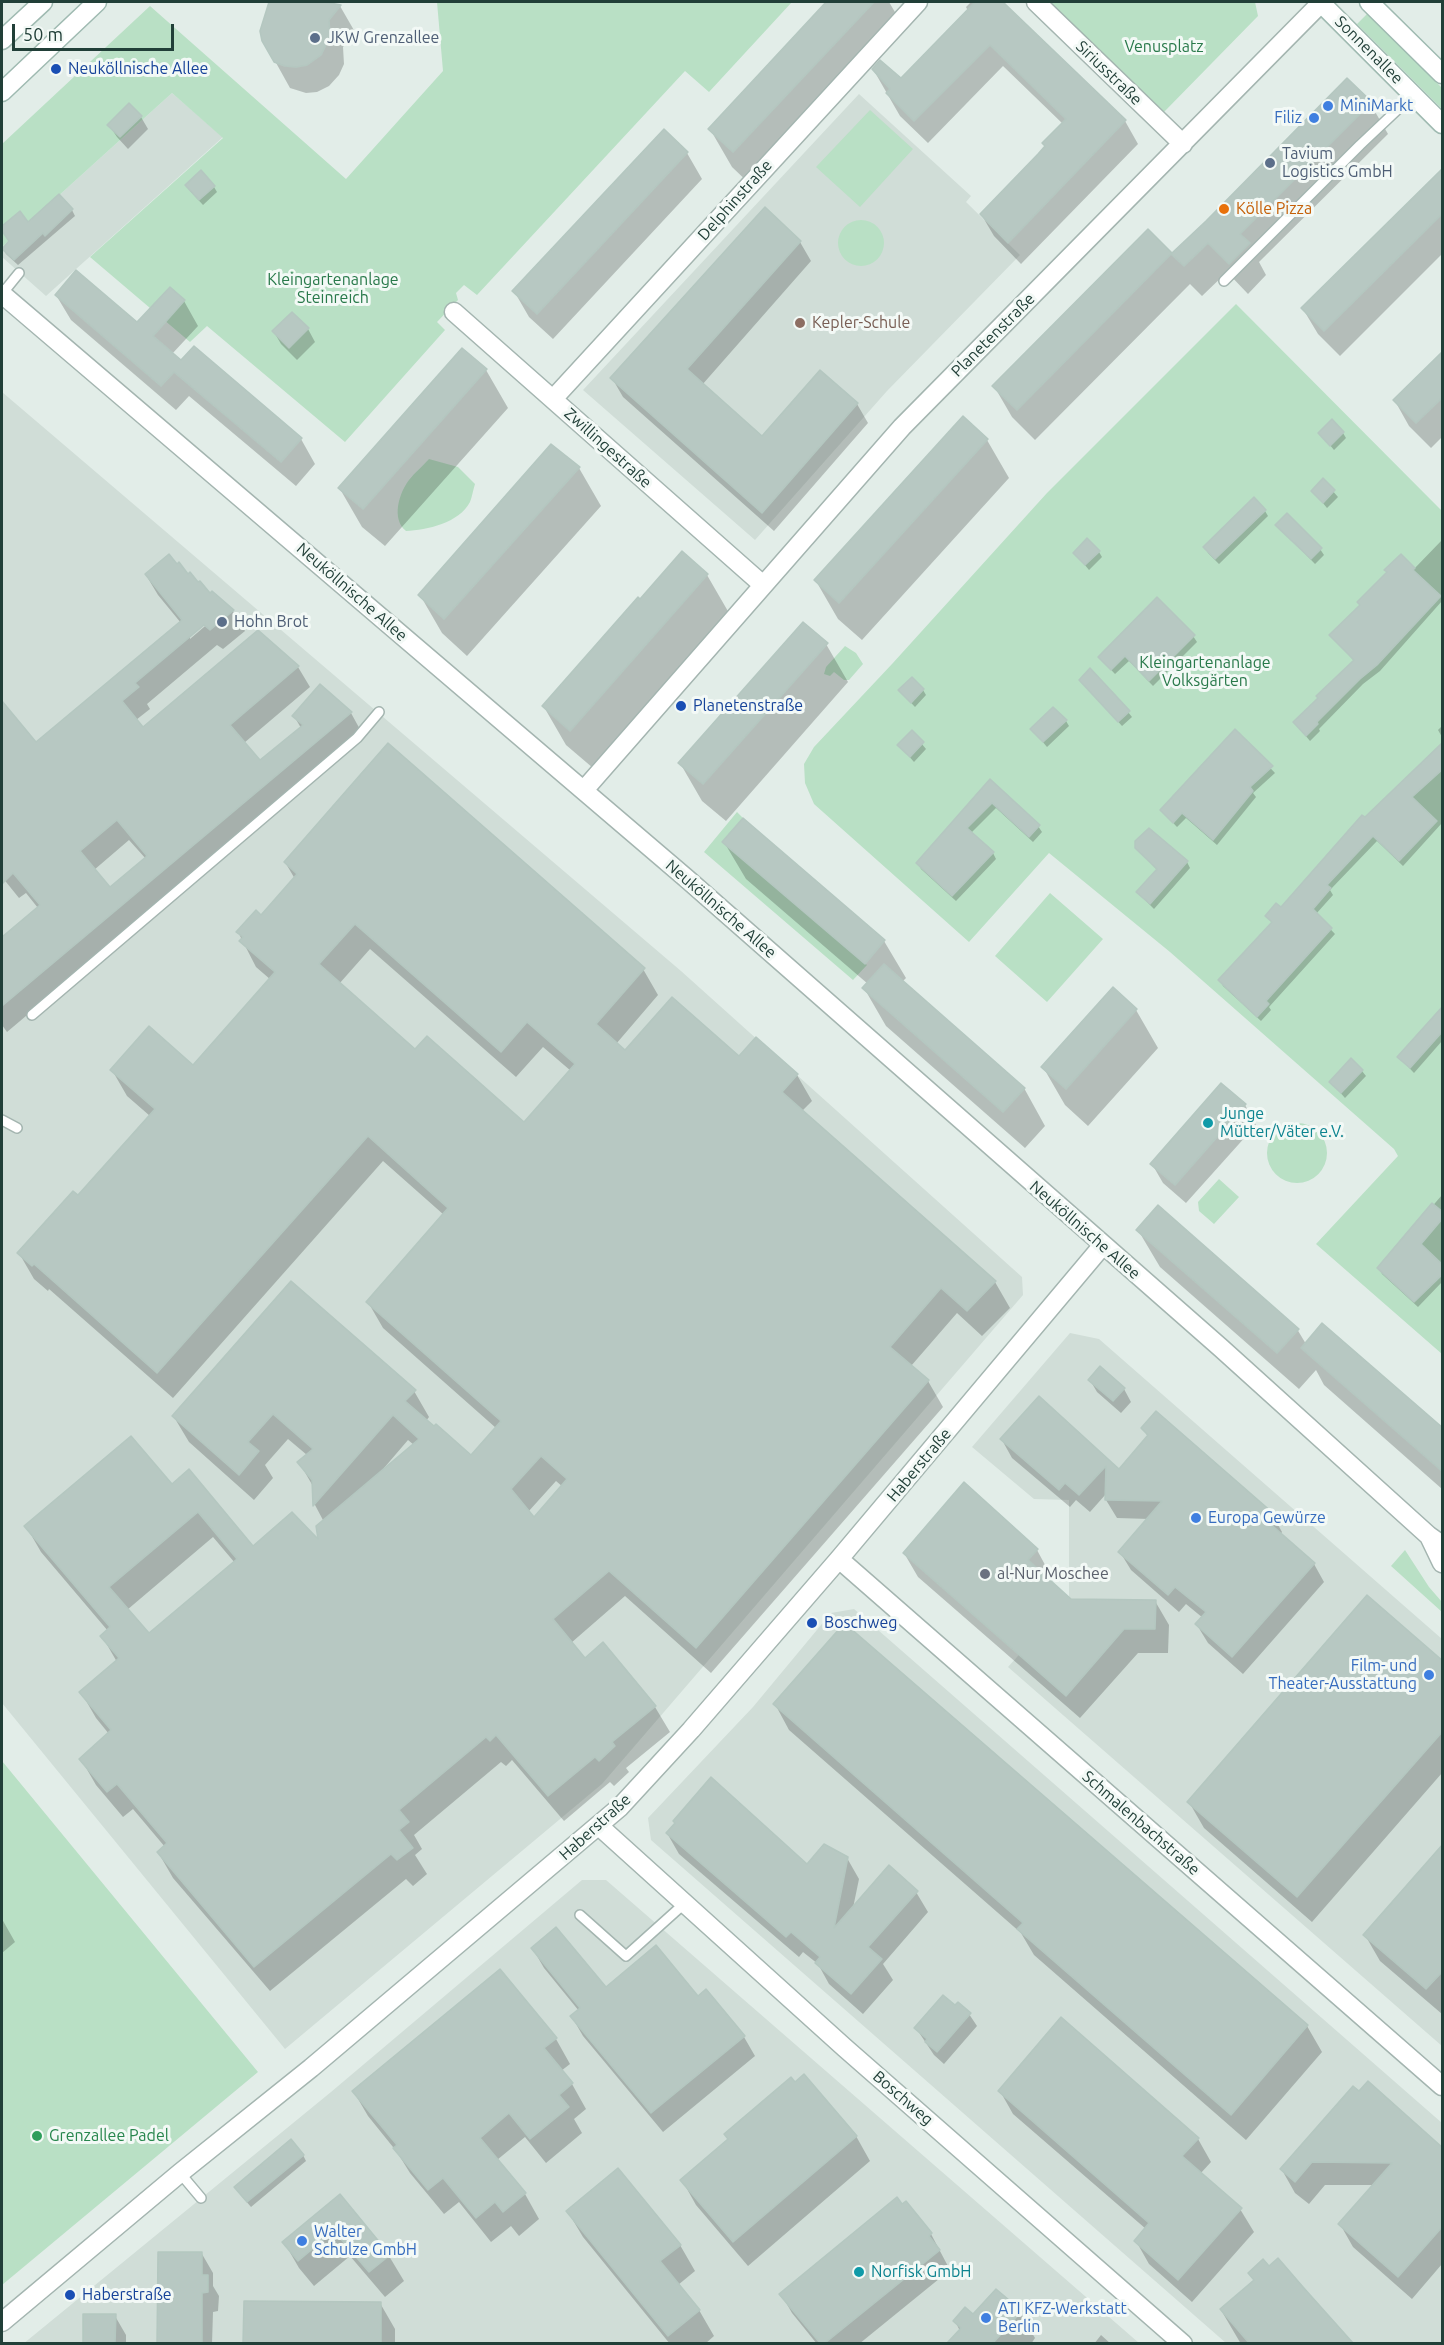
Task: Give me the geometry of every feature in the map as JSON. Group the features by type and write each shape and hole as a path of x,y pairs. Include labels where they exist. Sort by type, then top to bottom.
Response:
{"street":[{"path":"2,40 43,2"},
{"path":"2,92 97,2"},
{"name":"Delphinstraße","path":"553,399 918,2"},
{"name":"Siriusstraße","path":"1036,2 1183,144"},
{"name":"Planetenstraße","path":"584,790 902,427 1321,2"},
{"name":"Sonnenallee","path":"1321,2 1443,124"},
{"path":"1369,2 1443,74"},
{"name":"Neuköllnische Allee","path":"2,294 584,790 1221,1348 1436,1540 1443,1563"},
{"name":"Zwillingestraße","path":"454,312 763,585"},
{"name":"Haberstraße","path":"2,2322 180,2173 311,2068 620,1807 691,1730 839,1559 1103,1245"},
{"name":"Schmalenbachstraße","path":"839,1559 1443,2086"},
{"name":"Boschweg","path":"598,1826 845,2048 1183,2343"}],"lane":[{"path":"1224,282 1353,151 1413,95"},
{"path":"2,294 19,273"},
{"path":"32,1015 357,738 379,712"},
{"path":"2,1120 17,1128"},
{"path":"580,1915 626,1956 685,1904"},
{"path":"180,2173 201,2198"}],"shaded area":[{"path":"172,93 223,137 46,296 2,257 2,247"},
{"name":"Kepler-Schule","path":"859,94 971,196 966,202 1020,255 887,391 755,540 583,390"},
{"path":"2,392 681,971 1022,1277 1023,1295 602,1784 285,2049 2,1703"},
{"path":"1070,1333 1099,1339 1442,1639 1442,2046 1008,1667 1069,1599 1069,1500 1034,1499 972,1447"},
{"path":"854,1609 1442,2123 1442,2343 1226,2343 651,1840 648,1818 753,1707 831,1613"},
{"path":"582,1880 606,1880 1139,2343 23,2344 331,2092"}],"green space":[{"name":"Kleingartenanlage Steinreich","path":"437,2 792,2 709,92 685,71 477,295 464,285 456,293 458,300 437,322 445,330 345,442 207,326 190,342 90,257 223,138 172,93 2,247 2,144 150,6 346,179 443,71"},
{"name":"Venusplatz","path":"1050,2 1255,2 1258,16 1164,112"},
{"path":"1368,13 1442,88 1442,109 1357,24"},
{"path":"870,110 913,149 860,207 816,167"},
{"path":"861,220 877,227 884,243 877,259 861,266 845,259 838,243 845,227"},
{"name":"Kleingartenanlage Volksgärten","path":"1236,304 1442,511 1442,1354 1316,1244 1398,1156 1394,1149 1170,952 1049,853 969,942 814,804 805,783 804,764 814,747 1047,493"},
{"path":"429,459 458,467 475,484 471,500 458,515 442,524 406,531 401,526 398,513 402,492 409,480"},
{"path":"845,646 856,653 863,664 849,680 844,680 834,672 830,676 824,674 826,667"},
{"path":"737,812 743,818 723,842 867,965 853,980 704,852"},
{"path":"1050,893 1103,939 1047,1002 995,956"},
{"path":"1297,1123 1318,1132 1327,1153 1318,1174 1297,1183 1276,1174 1267,1153 1276,1132"},
{"path":"1219,1179 1239,1197 1214,1224 1199,1211 1198,1202"},
{"path":"1405,1550 1429,1587 1442,1602 1442,1612 1391,1566"},
{"path":"2,1761 258,2072 2,2285"}],"building":[{"path":"269,2 325,2 341,5 329,20 330,37 321,55 307,65 296,67 274,62 262,41 260,31"},
{"path":"826,2 874,2 733,152 708,129"},
{"path":"975,2 1003,2 1126,120 1008,243 980,214 1038,154 1045,146 1042,143 1066,119 990,45 914,121 886,93 890,89 872,69 880,60 901,78"},
{"path":"1347,78 1372,102 1240,234 1250,243 1229,264 1208,243 1184,266 1171,254 1017,410 992,386 1148,229 1172,253"},
{"path":"129,103 142,116 120,137 107,125"},
{"path":"664,129 688,152 537,314 512,291"},
{"path":"1443,168 1443,213 1324,331 1301,308"},
{"path":"201,170 215,186 199,200 185,185"},
{"path":"59,194 73,209 45,236 43,233 14,260 2,249 9,241 2,231 2,226 20,211 28,222"},
{"path":"765,207 801,241 687,369 762,436 820,370 858,403 762,513 610,378"},
{"path":"76,270 137,322 170,287 185,300 153,336 181,360 194,346 302,438 281,462 174,372 161,386 55,295"},
{"path":"292,312 309,328 289,348 272,331"},
{"path":"462,348 487,369 363,509 338,488"},
{"path":"1443,351 1443,397 1416,423 1393,400"},
{"path":"963,416 988,439 839,603 814,580"},
{"path":"1332,419 1344,432 1330,446 1318,433"},
{"path":"551,444 580,467 444,619 418,595"},
{"path":"1323,478 1335,490 1323,503 1311,491"},
{"path":"1254,497 1266,510 1215,559 1203,547"},
{"path":"1287,513 1322,548 1311,559 1275,525"},
{"path":"1087,538 1100,551 1085,565 1073,553"},
{"path":"682,551 708,574 570,731 542,706 638,597 640,599"},
{"path":"169,554 188,574 190,572 198,582 200,581 210,593 212,591 234,610 210,630 204,625 135,683 139,687 122,701 143,727 258,630 299,666 230,725 260,760 303,725 292,716 320,684 352,712 2,1006 2,937 40,905 13,873 2,884 2,701 36,742 182,620 145,574","holes":["117,820 147,856 110,887 80,851"]},
{"path":"1401,554 1415,568 1413,570 1441,596 1377,665 1317,722 1318,724 1306,736 1293,722 1318,698 1316,696 1354,660 1329,635 1360,605 1357,602 1387,572 1384,570"},
{"path":"1157,597 1195,635 1149,681 1125,656 1111,670 1098,657"},
{"path":"803,622 828,643 703,784 678,763"},
{"path":"1090,668 1130,711 1118,722 1079,680"},
{"path":"912,677 924,689 911,703 898,690"},
{"path":"1053,707 1067,720 1043,742 1030,729"},
{"path":"1235,729 1273,766 1250,787 1253,791 1213,840 1182,813 1173,823 1160,810"},
{"path":"912,730 924,742 910,757 897,745"},
{"path":"1443,742 1443,769 1412,797 1437,821 1399,861 1373,836 1327,885 1331,888 1313,909 1332,928 1266,1001 1269,1004 1257,1017 1218,980 1272,922 1265,916 1276,903 1281,907 1362,815 1365,817"},
{"path":"388,743 645,968 596,1024 625,1050 672,997 739,1056 756,1037 798,1074 782,1092 996,1281 967,1311 941,1288 890,1347 929,1380 696,1648 609,1571 553,1619 585,1658 603,1642 656,1706 612,1742 615,1746 599,1761 595,1757 548,1796 496,1735 490,1741 486,1737 399,1810 409,1822 399,1830 413,1848 397,1860 391,1854 254,1967 157,1852 167,1843 117,1784 107,1792 79,1759 111,1730 79,1692 119,1658 100,1636 110,1627 24,1526 131,1436 172,1484 189,1469 253,1546 292,1512 318,1539 316,1526 419,1439 393,1415 313,1506 312,1480 297,1462 313,1449 273,1414 248,1442 259,1451 239,1475 172,1416 291,1281 416,1390 405,1401 434,1426 436,1424 471,1455 501,1421 366,1302 448,1208 368,1136 157,1373 34,1264 32,1266 17,1253 73,1191 78,1195 155,1109 110,1070 149,1026 193,1065 275,972 239,941 243,937 236,932 256,910 261,915 297,874 284,862","holes":["355,924 501,1052 527,1022 575,1064 524,1122 427,1036 415,1049 319,964","541,1456 567,1479 534,1517 511,1489","198,1512 237,1559 149,1633 109,1587"]},
{"path":"990,779 1040,825 1029,837 992,803 967,828 994,852 952,896 916,863"},
{"path":"743,818 885,940 865,964 722,842"},
{"path":"1149,828 1188,861 1150,904 1136,892 1157,869 1135,848 1135,841"},
{"path":"884,964 1025,1088 1003,1112 862,988"},
{"path":"1113,987 1137,1009 1066,1089 1041,1067"},
{"path":"1443,1006 1443,1031 1410,1068 1397,1057"},
{"path":"1351,1058 1363,1070 1341,1093 1329,1082"},
{"name":"Junge Mütter/Väter e.V.","path":"1221,1083 1246,1104 1175,1185 1150,1164"},
{"path":"1432,1203 1443,1212 1443,1218 1421,1244 1443,1265 1443,1274 1414,1302 1377,1268"},
{"path":"1158,1205 1299,1329 1277,1353 1136,1230"},
{"path":"1322,1323 1443,1428 1443,1472 1301,1348"},
{"path":"1100,1366 1125,1388 1113,1401 1088,1380"},
{"path":"1039,1396 1119,1469 1148,1435 1141,1428 1156,1411 1273,1513 1267,1521 1315,1563 1232,1657 1195,1624 1206,1612 1175,1587 1168,1595 1118,1552 1162,1501 1105,1500 1106,1466 1079,1495 1065,1483 1059,1490 1000,1439"},
{"name":"al-Nur Moschee","path":"964,1482 1038,1549 1028,1560 1071,1599 1156,1600 1155,1629 1124,1629 1066,1696 903,1553"},
{"path":"1367,1595 1443,1661 1443,1731 1297,1897 1187,1802"},
{"path":"849,1627 1308,2025 1231,2115 1017,1929 1023,1923 773,1704 840,1628"},
{"path":"711,1777 807,1864 824,1844 848,1857 834,1928 889,1865 918,1891 868,1947 882,1959 851,1994 815,1963 820,1957 791,1932 786,1937 666,1833 675,1823 673,1821"},
{"path":"1443,1844 1443,1971 1426,1989 1363,1935"},
{"path":"556,1927 606,1987 656,1945 698,1996 706,1989 745,2036 651,2113 570,2016 580,2008 531,1948"},
{"path":"500,1969 557,2038 544,2048 573,2083 559,2095 569,2107 530,2139 509,2113 480,2138 526,2193 503,2212 495,2202 476,2218 443,2178 428,2190 393,2148 397,2145 352,2091"},
{"path":"943,1995 955,2005 958,2002 971,2013 937,2052 914,2028"},
{"path":"1061,2017 1199,2138 1182,2156 1242,2208 1178,2280 1134,2241 1149,2223 998,2091"},
{"path":"804,2074 857,2136 733,2242 680,2180 728,2139 724,2134 791,2077 795,2082"},
{"path":"1368,2081 1443,2148 1443,2226 1398,2277 1338,2224 1392,2163 1312,2162 1295,2182 1280,2169 1353,2086 1359,2091"},
{"path":"291,2139 304,2155 247,2202 234,2187"},
{"path":"618,2168 681,2245 660,2261 700,2310 668,2336 566,2211"},
{"path":"340,2194 390,2255 369,2272 334,2231 298,2261 282,2242"},
{"name":"Norfisk GmbH","path":"897,2197 902,2204 906,2201 932,2233 929,2236 940,2250 825,2343 820,2343 779,2294"},
{"path":"158,2252 202,2252 202,2275 208,2275 208,2292 202,2293 202,2343 157,2343"},
{"path":"1278,2258 1353,2343 1249,2343 1220,2309 1254,2280 1248,2273 1263,2259 1269,2266"},
{"name":"ATI KFZ-Werkstatt Berlin","path":"996,2289 1022,2311 993,2343 947,2343 961,2328 953,2321 965,2307 973,2314"},
{"path":"244,2301 381,2302 381,2343 243,2343"},
{"path":"83,2314 116,2314 115,2343 83,2343"}],"place":[{"name":"JKW Grenzallee","path":"315,38"},
{"name":"Neuköllnische Allee","path":"56,69"},
{"name":"MiniMarkt","path":"1328,106"},
{"name":"Filiz","path":"1314,118"},
{"name":"Tavium Logistics GmbH","path":"1270,163"},
{"name":"Kölle Pizza","path":"1224,209"},
{"name":"Kepler-Schule","path":"800,323"},
{"name":"Hohn Brot","path":"222,622"},
{"name":"Planetenstraße","path":"681,706"},
{"name":"Junge Mütter/Väter e.V.","path":"1208,1123"},
{"name":"Europa Gewürze","path":"1196,1518"},
{"name":"al-Nur Moschee","path":"985,1574"},
{"name":"Boschweg","path":"812,1623"},
{"name":"Film- und Theater-Ausstattung","path":"1429,1675"},
{"name":"Grenzallee Padel","path":"37,2136"},
{"name":"Walter Schulze GmbH","path":"302,2241"},
{"name":"Norfisk GmbH","path":"859,2272"},
{"name":"Haberstraße","path":"70,2295"},
{"name":"ATI KFZ-Werkstatt Berlin","path":"986,2318"}]}
